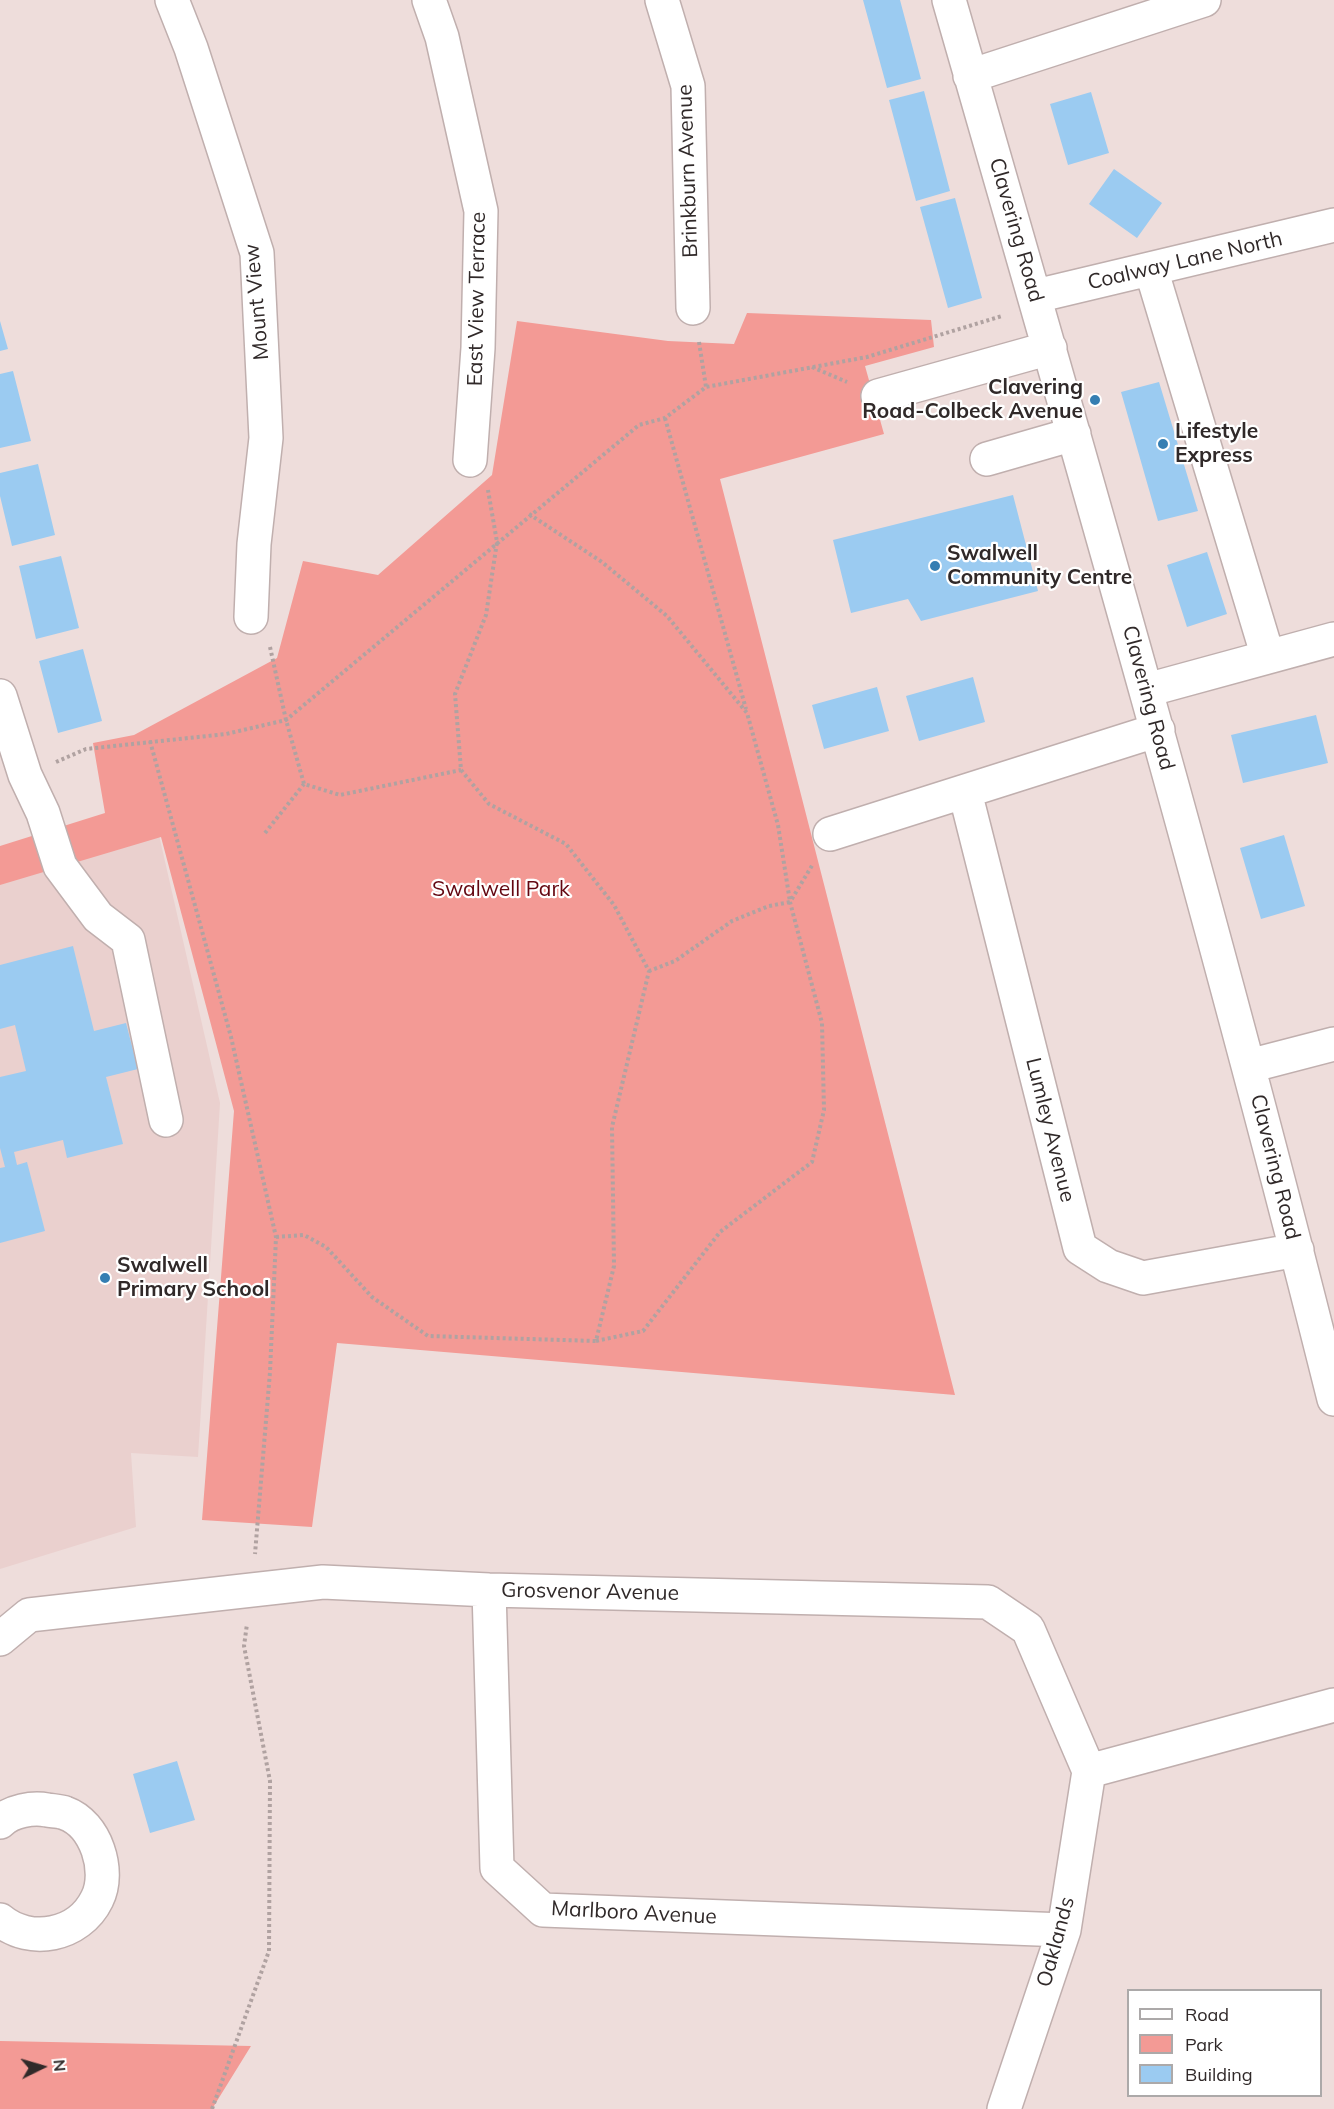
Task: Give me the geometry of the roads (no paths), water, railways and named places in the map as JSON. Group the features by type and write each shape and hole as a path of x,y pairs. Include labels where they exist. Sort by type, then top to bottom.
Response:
{"street":[{"name":"Mount View","path":"171,0 190,48 257,253 266,438 254,544 251,617"},
{"name":"East View Terrace","path":"429,0 442,37 481,211 478,348 470,460"},
{"name":"Brinkburn Avenue","path":"662,0 687,86 693,308"},
{"name":"Clavering Road","path":"949,0 1036,296 1147,690 1249,1066 1334,1399"},
{"path":"970,76 1204,0"},
{"name":"Coalway Lane North","path":"1036,296 1334,225"},
{"path":"1151,269 1268,657"},
{"path":"878,396 1050,348"},
{"path":"987,459 1074,434"},
{"path":"1147,690 1334,639"},
{"path":"0,696 25,775 43,813 60,866 98,917 128,940 166,1120"},
{"path":"830,834 1158,730"},
{"name":"Lumley Avenue","path":"965,792 1080,1248 1108,1266 1143,1278 1297,1250"},
{"path":"1249,1066 1334,1044"},
{"name":"Grosvenor Avenue","path":"0,1639 29,1614 324,1582 489,1590 988,1602 1028,1629 1089,1771"},
{"name":"Marlboro Avenue","path":"489,1590 497,1868 543,1910 1064,1930"},
{"path":"1089,1771 1334,1705"},
{"name":"Oaklands","path":"1004,2109 1064,1930 1089,1771"},
{"path":"0,1920 12,1930 45,1936 76,1925 98,1899 103,1866 92,1835 67,1813 34,1808 1,1817"}],"place":[{"name":"Clavering Road-Colbeck Avenue","path":"1095,400"},
{"name":"Lifestyle Express","path":"1163,444"},
{"name":"Swalwell Community Centre","path":"935,566"},
{"name":"Swalwell Primary School","path":"105,1278"}],"park label":[{"name":"Swalwell Park","path":"501,890"}]}
